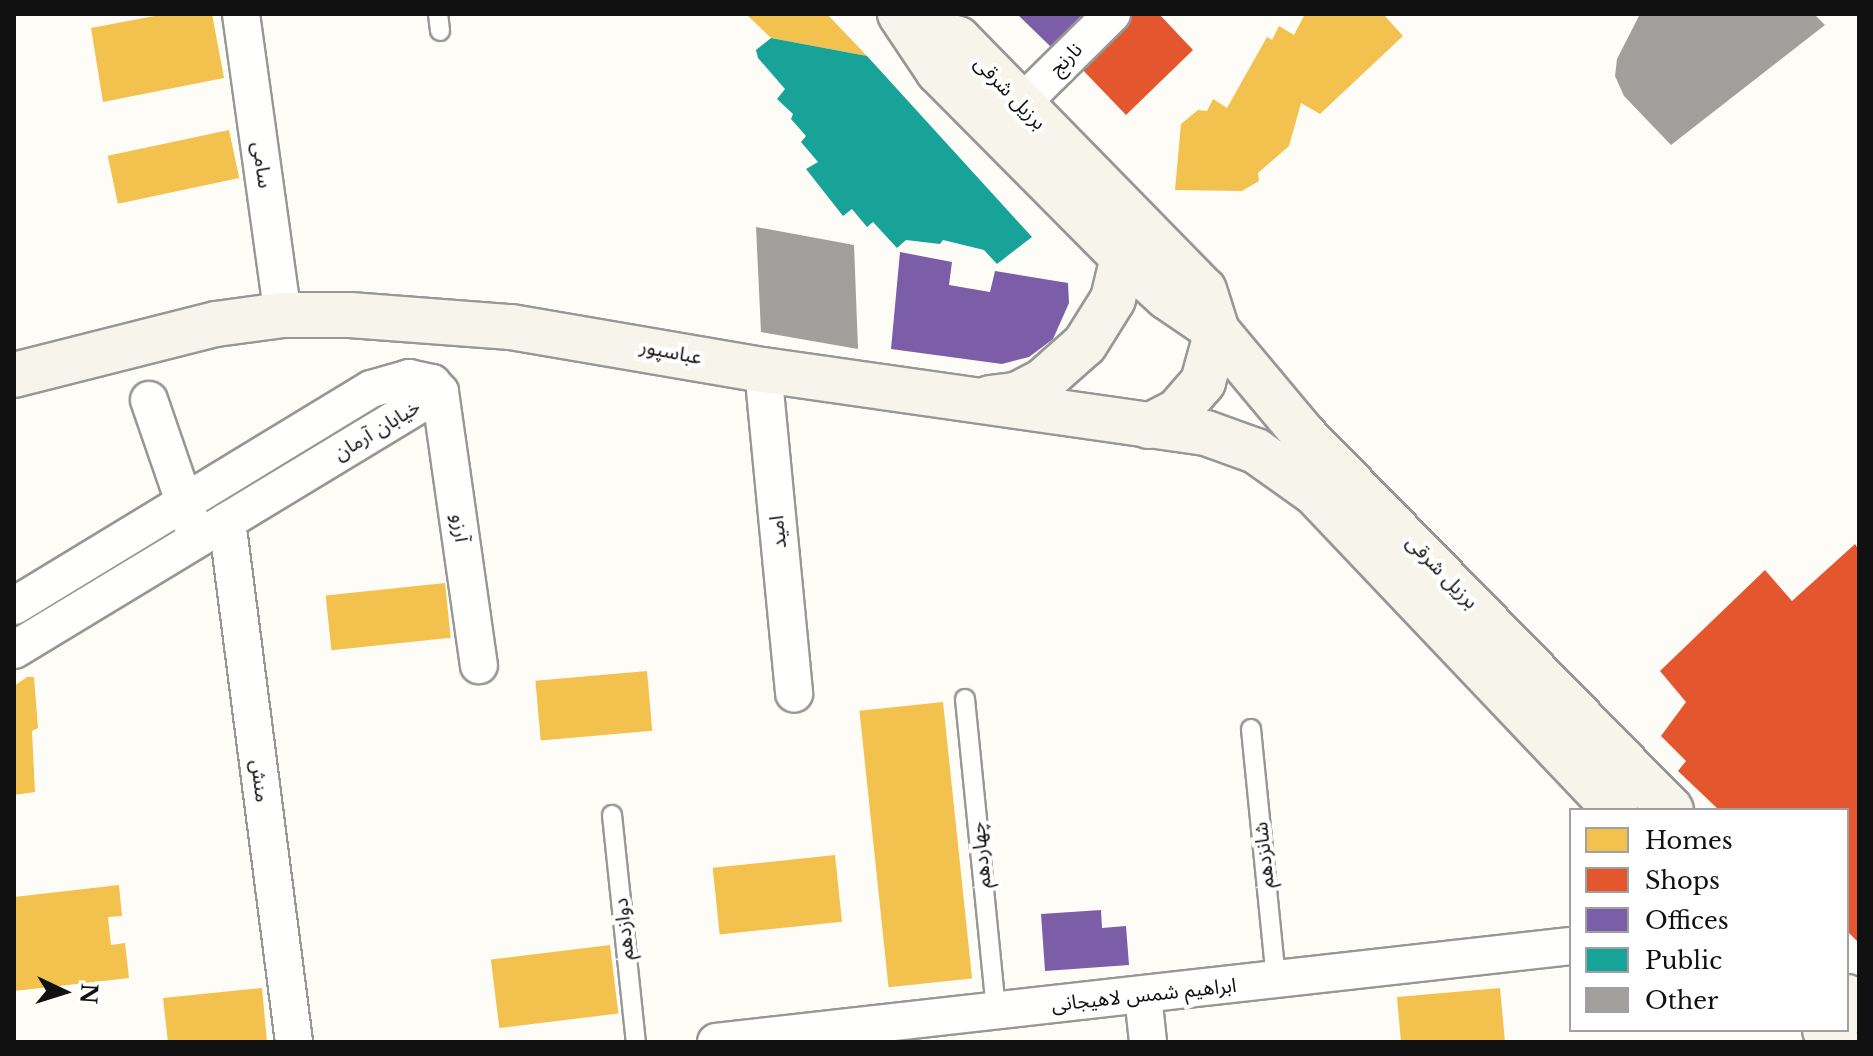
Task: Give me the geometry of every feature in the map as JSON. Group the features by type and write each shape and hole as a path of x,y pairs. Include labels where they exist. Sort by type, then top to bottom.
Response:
{"main road":[{"name":"برزیل شرقی","path":"904,18 958,39 1021,104 1176,284"},
{"name":"برزیل شرقی","path":"904,18 938,71 1123,257 1176,284 1204,290 1217,331 1303,434 1373,500 1669,808"},
{"path":"972,400 1016,395 1067,361 1104,317 1123,257"},
{"name":"عباسپور","path":"14,375 216,324 283,315 460,321 634,344 763,370 1206,433 1256,451 1315,493"},
{"path":"1149,426 1192,399 1211,360 1217,331"},
{"path":"1303,434 1315,493 1373,500"},
{"name":"برزیل شرقی","path":"1315,493 1614,808"}],"street":[{"name":"سامی","path":"241,14 283,315"},
{"name":"نارنج","path":"1021,104 1112,14"},
{"name":"امید","path":"763,370 794,694"},
{"name":"خیابان آرمان","path":"14,606 184,500 386,381 422,379 440,392 14,650"},
{"name":"آرزو","path":"440,392 479,665"},
{"name":"منش","path":"149,400 184,500 212,530 294,1042"},
{"name":"ابراهیم شمس لاهیجانی","path":"716,1042 1569,946"},
{"path":"1143,995 1148,1042"}],"lane":[{"name":"چهاردهم","path":"965,699 996,1011"},
{"name":"شانزدهم","path":"1251,729 1276,980"},
{"name":"دوازدهم","path":"612,815 636,1042"}],"building: Homes":[{"path":"165,14 212,14 224,78 103,102 91,28"},
{"path":"746,14 827,14 867,56 771,38"},
{"path":"1305,14 1383,14 1403,36 1320,114 1301,103 1289,146 1258,173 1259,181 1242,191 1175,190 1181,124 1198,110 1207,111 1213,99 1227,108 1267,37 1272,40 1279,26 1294,35"},
{"path":"229,130 239,178 118,204 108,156"},
{"path":"445,583 451,638 331,650 326,596"},
{"path":"647,671 652,731 541,741 535,681"},
{"path":"27,677 34,677 38,728 32,731 35,792 14,795 14,686"},
{"path":"943,702 972,978 889,987 859,711"},
{"path":"835,855 842,922 720,934 713,868"},
{"path":"119,885 122,916 108,917 111,945 125,943 129,978 14,991 14,897"},
{"path":"610,945 618,1013 499,1028 491,960"},
{"path":"262,988 267,1042 168,1042 163,998"},
{"path":"1500,988 1505,1042 1401,1042 1397,997"}],"building: Shops":[{"path":"1131,14 1159,14 1193,50 1126,115 1078,65"},
{"path":"1855,544 1859,550 1859,943 1849,933 1849,808 1717,808 1678,771 1686,761 1661,736 1686,702 1660,671 1765,570 1792,601"}],"building: Offices":[{"path":"1017,14 1085,14 1052,48"},
{"path":"900,252 952,262 949,285 990,292 995,271 1068,283 1069,303 1053,339 1029,357 1002,364 891,349"},
{"path":"1101,910 1102,928 1126,926 1129,965 1045,971 1041,914"}],"building: Public":[{"path":"771,38 867,56 1032,237 997,264 984,250 943,240 940,244 906,240 897,248 873,222 867,227 852,209 843,216 806,169 818,162 801,142 806,136 791,119 793,114 777,99 785,89 758,58 756,50"}],"building: Other":[{"path":"1640,14 1814,14 1825,25 1671,145 1624,96 1615,76 1617,59"},
{"path":"756,227 854,245 858,349 761,332"}]}
